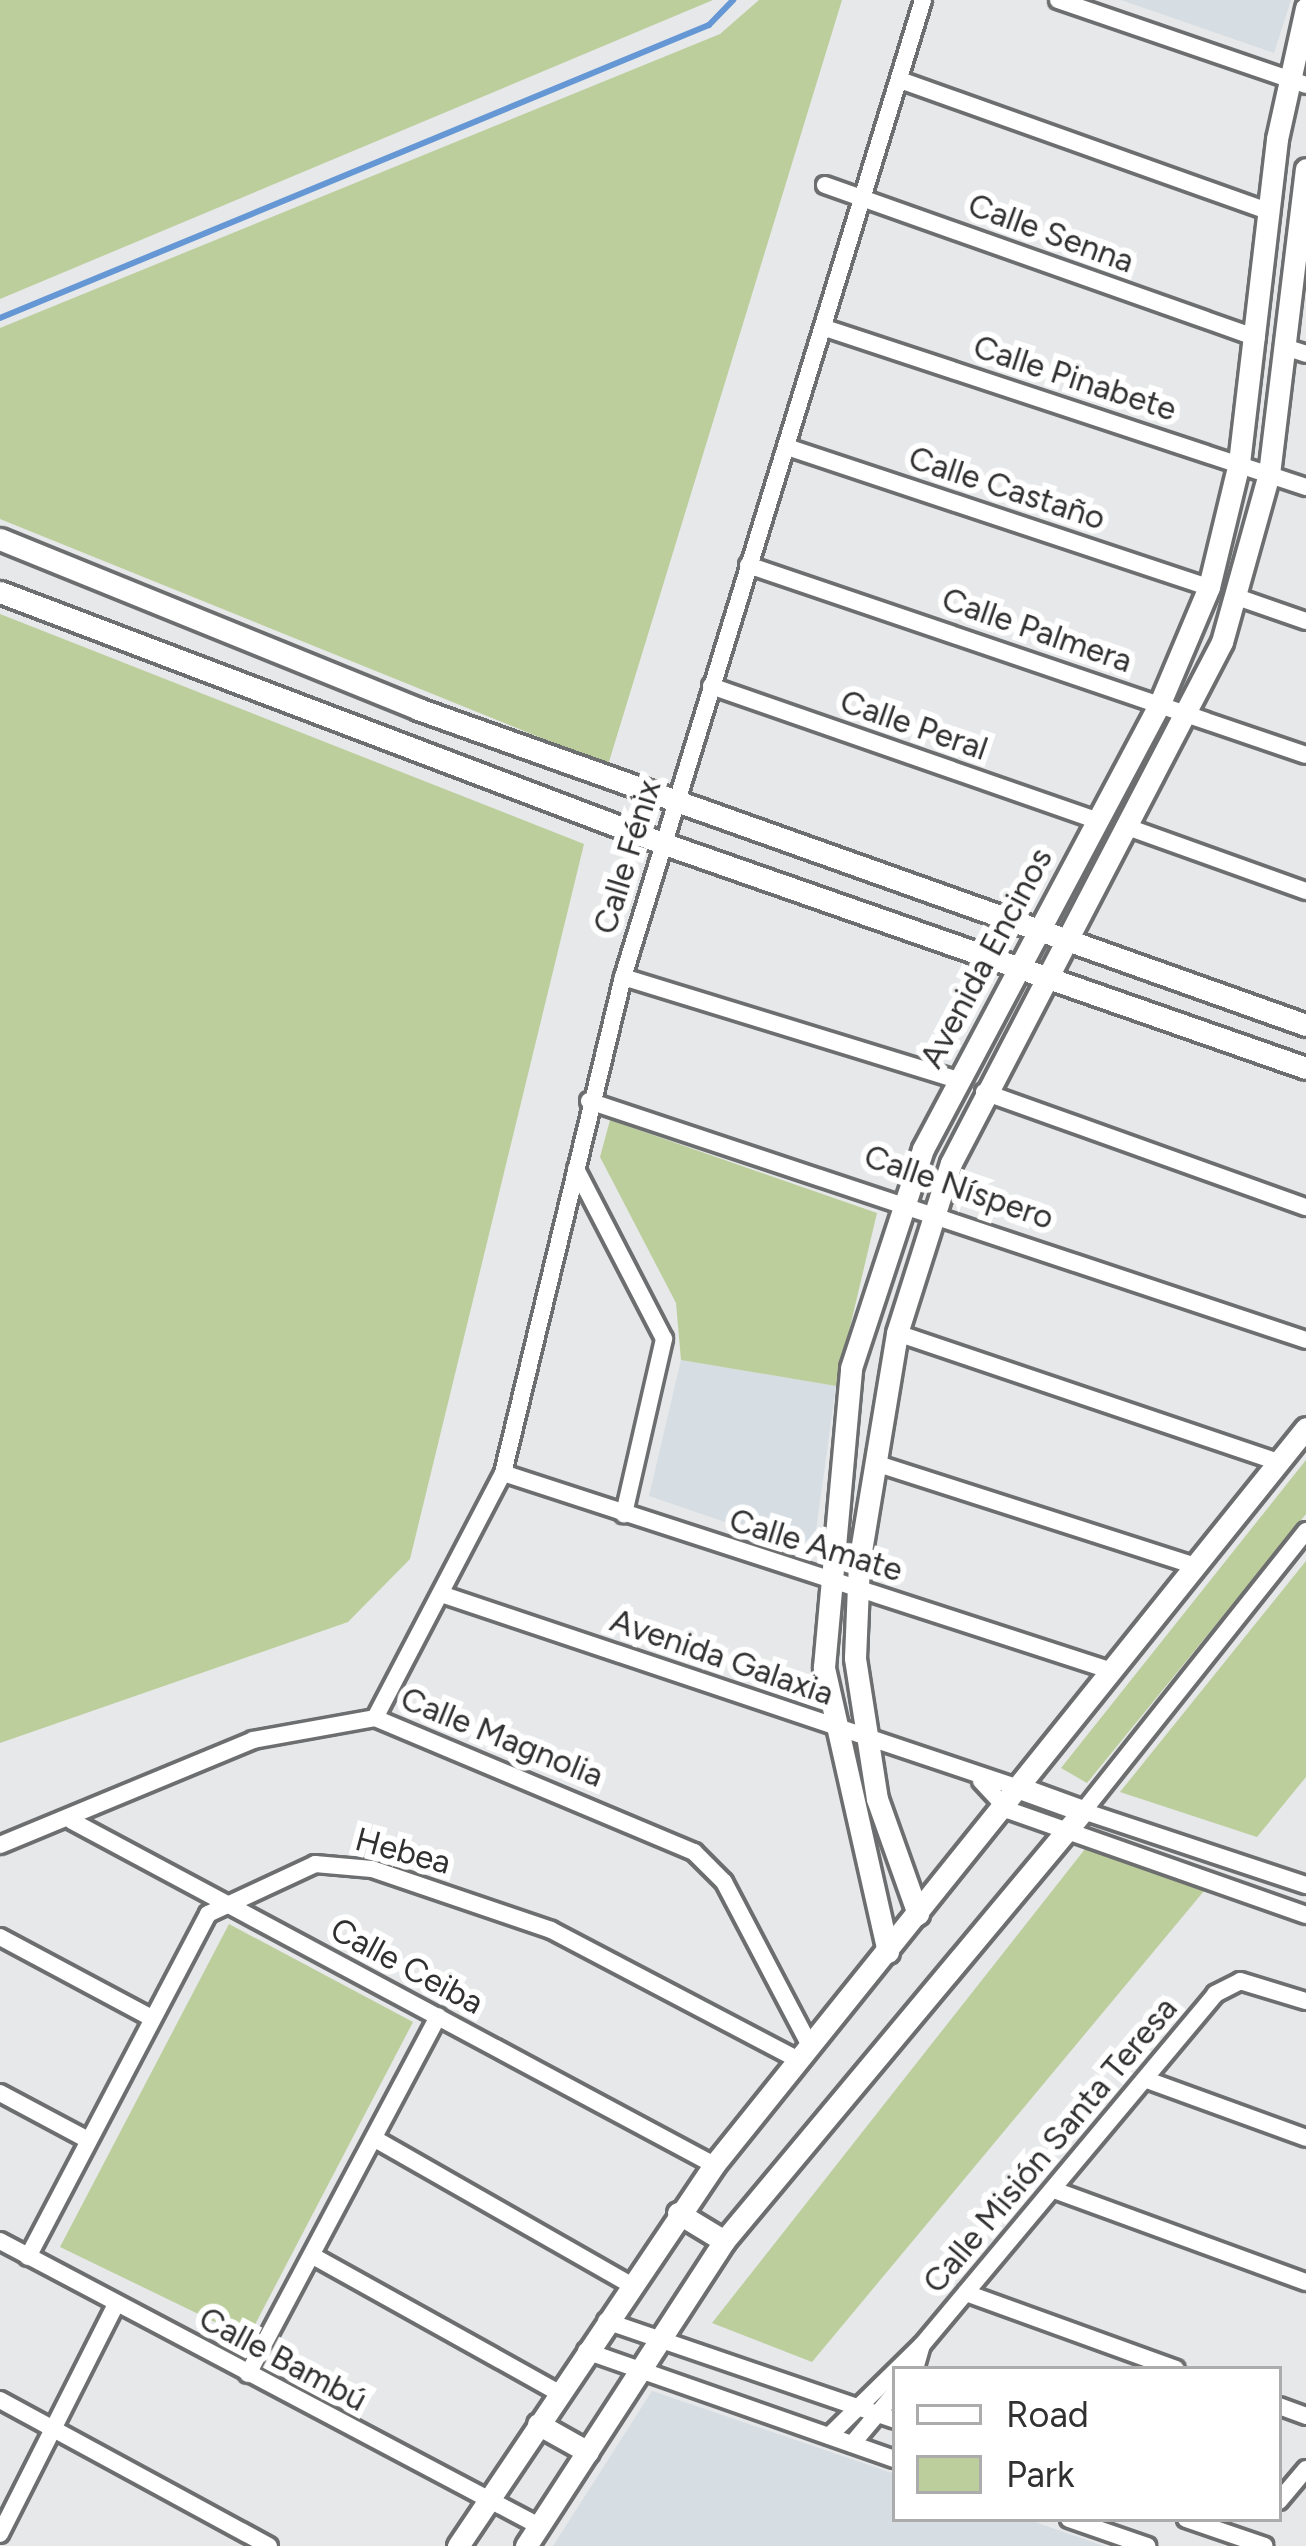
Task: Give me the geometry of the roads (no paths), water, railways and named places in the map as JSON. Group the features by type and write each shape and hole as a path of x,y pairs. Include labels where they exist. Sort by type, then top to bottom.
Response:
{"street":[{"name":"Calle Fénix","path":"375,1718 503,1473 589,1101 623,976 923,0"},
{"path":"1058,0 1297,82"},
{"name":"Avenida Encinos","path":"888,1952 834,1730 824,1583 851,1368 901,1197 958,1080 1160,704 1209,586 1239,464 1270,212 1297,82 1306,8"},
{"path":"901,80 1270,212"},
{"name":"Avenida Encinos","path":"918,1914 864,1740 858,1588 897,1333 932,1208 984,1092 1192,715 1237,596 1297,351 1306,169"},
{"name":"Calle Senna","path":"825,185 1257,338"},
{"name":"Calle Pinabete","path":"825,328 1306,487"},
{"name":"Calle Castaño","path":"787,447 1209,586"},
{"path":"0,539 675,802 1306,1025"},
{"name":"Calle Palmera","path":"748,565 1306,755"},
{"path":"0,592 662,843 1306,1068"},
{"path":"1237,596 1306,621"},
{"name":"Calle Peral","path":"711,686 1098,821"},
{"path":"1130,828 1306,891"},
{"path":"623,976 958,1080"},
{"path":"984,1092 1306,1207"},
{"name":"Calle Níspero","path":"589,1101 901,1197 1306,1340"},
{"path":"576,1169 664,1339 624,1514"},
{"path":"897,1333 1278,1462"},
{"path":"458,2546 714,2165 1025,1790 1112,1671 1306,1428"},
{"path":"875,1463 1196,1566"},
{"name":"Calle Amate","path":"503,1473 824,1583 858,1588 1112,1671"},
{"path":"526,2546 724,2241 1083,1811 1306,1531"},
{"name":"Avenida Galaxia","path":"441,1594 981,1781 1025,1790 1306,1885"},
{"name":"Calle Magnolia","path":"0,1844 72,1821 253,1740 375,1718 694,1852 724,1882 805,2054"},
{"name":"Avenida Galaxia","path":"981,1781 1008,1810 1306,1916"},
{"name":"Calle Ceiba","path":"72,1821 714,2165"},
{"name":"Hebea","path":"220,1903 315,1864 372,1869 551,1930 805,2054"},
{"path":"28,2257 150,2017 220,1903"},
{"path":"0,1936 150,2017"},
{"name":"Calle Misión Santa Teresa","path":"900,2366 1226,1985 1306,2001"},
{"path":"248,2374 438,2016"},
{"path":"1148,2080 1306,2138"},
{"path":"0,2092 86,2139"},
{"path":"375,2139 631,2284"},
{"path":"1054,2190 1306,2282"},
{"path":"678,2213 724,2241"},
{"name":"Calle Bambú","path":"0,2241 486,2503 539,2526"},
{"path":"313,2256 559,2393"},
{"path":"966,2293 1169,2366"},
{"path":"0,2534 116,2304"},
{"path":"606,2320 886,2416"},
{"name":"Calle Misión Santa Teresa","path":"916,2366 922,2345"},
{"path":"586,2351 892,2457"},
{"name":"Calle Misión Santa Teresa","path":"829,2436 892,2373"},
{"path":"0,2400 269,2546"},
{"path":"852,2444 886,2416"},
{"path":"538,2424 588,2452"},
{"path":"1282,2497 1306,2468"},
{"path":"1078,2522 1147,2546"},
{"path":"1195,2522 1264,2546"}],"waterway":[{"path":"0,318 709,25 733,0"}]}
